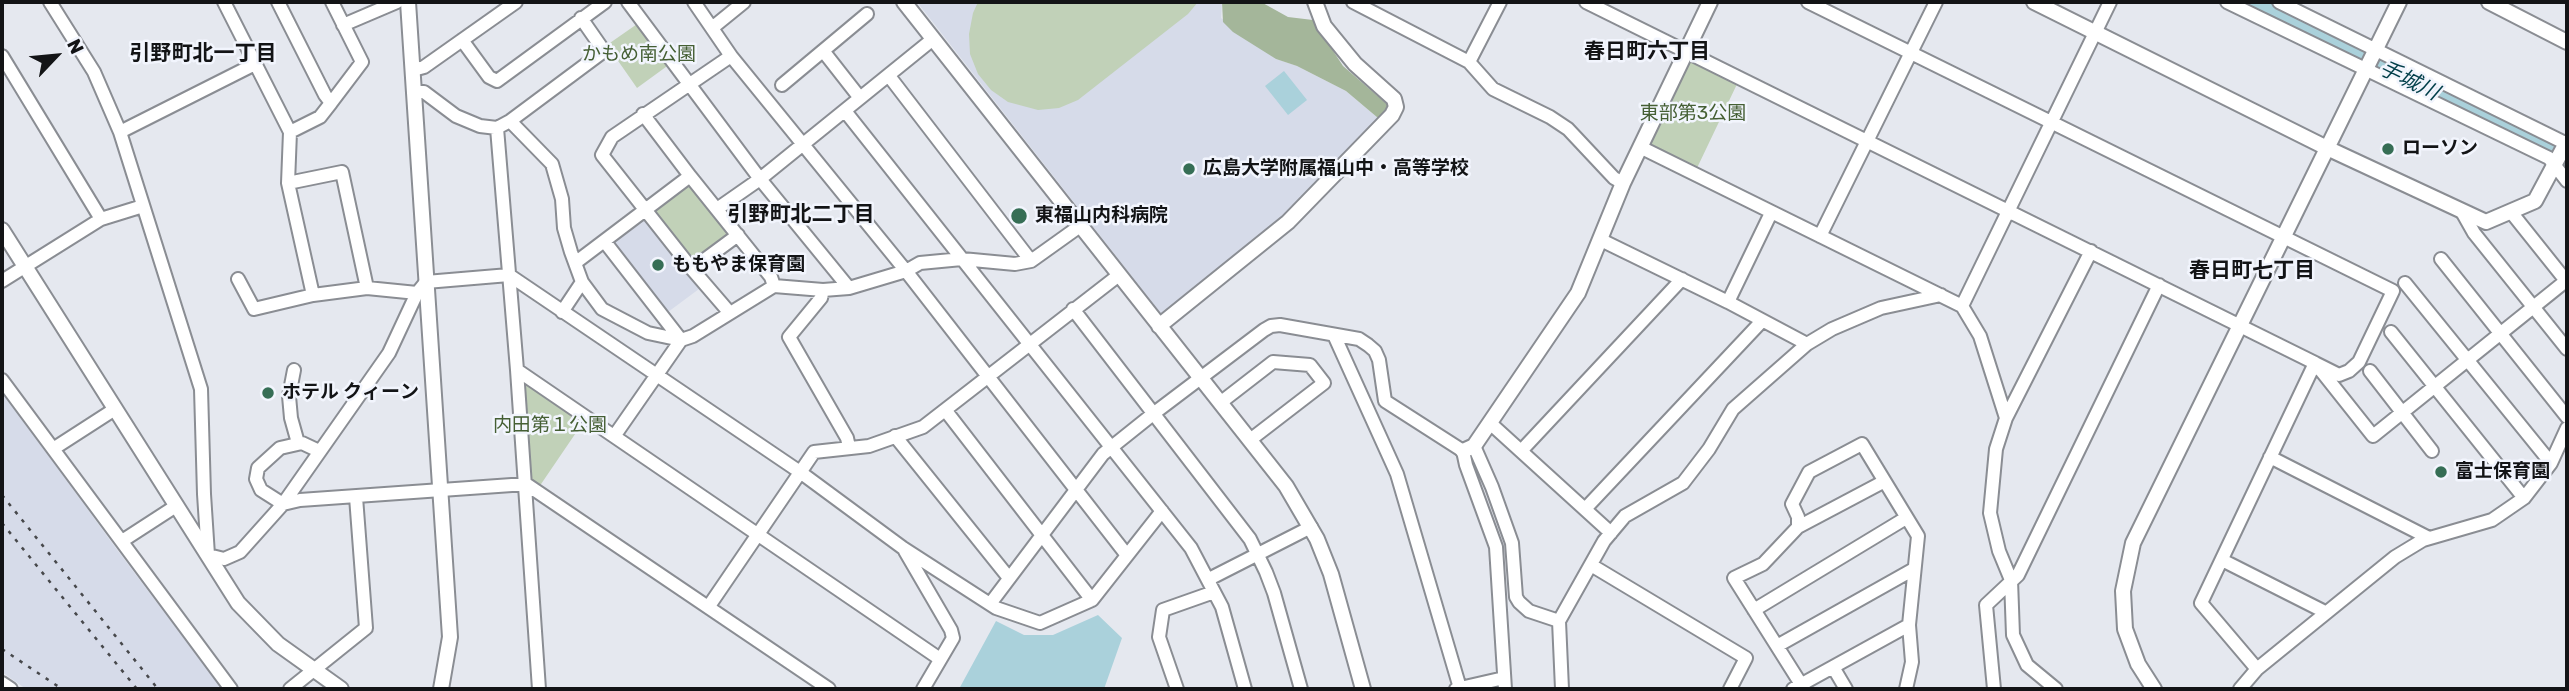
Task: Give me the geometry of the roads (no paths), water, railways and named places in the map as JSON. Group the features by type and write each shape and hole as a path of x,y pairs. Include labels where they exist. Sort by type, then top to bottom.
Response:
{"street":[{"path":"50,2 94,72 120,132 201,388 208,555"},
{"path":"224,2 290,132 288,183 313,295"},
{"path":"278,2 331,103"},
{"path":"290,132 320,117 362,62 332,2"},
{"path":"344,25 397,2"},
{"path":"408,2 422,287 441,491 450,636 441,689"},
{"path":"413,70 424,67 516,2"},
{"path":"462,40 489,78 496,81 605,2"},
{"path":"628,2 760,179 849,288"},
{"path":"694,2 731,56 906,271 1126,554"},
{"path":"712,28 744,2"},
{"path":"904,2 1286,486 1311,527 1331,574 1363,689"},
{"path":"1159,326 1288,222 1392,115 1396,107 1394,99 1355,64 1324,26 1315,2"},
{"path":"1353,2 1469,62 1493,89 1550,117 1568,129 1614,178 1623,183"},
{"path":"1469,62 1500,2"},
{"path":"1586,2 2339,375 2350,371 2359,362 2393,291 1808,2"},
{"path":"1334,335 1397,474 1458,689 1504,684 1496,547 1466,465 1468,449 1490,423 1578,293 1623,183 1710,2"},
{"path":"1820,236 1936,2"},
{"path":"2034,2 2327,148 2486,222 2535,201 2563,150"},
{"path":"1962,306 2110,2"},
{"path":"2227,2 2371,58 2563,150"},
{"path":"2279,2 2371,58 2549,158 2563,150"},
{"path":"2154,689 2138,664 2125,629 2123,592 2133,543 2399,2"},
{"path":"2489,2 2567,41"},
{"path":"782,85 867,14"},
{"path":"414,92 424,92 456,116 480,126 497,128 604,51 581,18"},
{"path":"717,209 760,179 933,39"},
{"path":"824,52 860,98"},
{"path":"2,56 101,219"},
{"path":"729,312 602,155 612,137 731,56"},
{"path":"120,132 255,64"},
{"path":"889,76 1031,261"},
{"path":"845,111 1191,548 1222,607 1245,689"},
{"path":"643,114 771,277 774,286"},
{"path":"510,121 552,164 562,199 564,228 575,262 582,282 602,309 648,333 681,340 774,286 823,290 849,288 906,271 920,263 962,259 1015,264 1031,261 1080,226"},
{"path":"497,128 526,484 539,689"},
{"path":"1640,147 1962,306 1980,336 2006,418"},
{"path":"2563,150 2567,181"},
{"path":"288,183 342,172 367,288"},
{"path":"575,262 690,176"},
{"path":"2,281 101,219 142,206"},
{"path":"2461,210 2474,233 2567,349"},
{"path":"2315,363 2373,436 2567,281 2511,212"},
{"path":"1728,302 1771,213"},
{"path":"2,230 244,610 278,644 341,689"},
{"path":"692,269 738,235"},
{"path":"1601,240 1807,344"},
{"path":"605,242 681,340"},
{"path":"2056,689 2027,665 2013,635 2011,580 1999,551 1990,513 1996,449 2006,418 2091,251"},
{"path":"2441,259 2567,417"},
{"path":"238,279 254,309 313,295 367,288 422,287 509,275 800,472 903,548 990,604 1040,623 1091,600 1161,511"},
{"path":"709,606 814,453 869,446 923,427 1119,275"},
{"path":"1521,451 1682,279"},
{"path":"562,312 582,282"},
{"path":"2405,283 2551,463"},
{"path":"1994,689 1986,605 2018,575 2159,285"},
{"path":"208,555 224,559 240,552 282,504 389,353 422,287"},
{"path":"823,290 821,298 789,337 849,447"},
{"path":"1562,689 1559,621 1611,533 1625,516 1683,483 1709,449 1733,409 1807,344 1832,329 1881,308 1941,295"},
{"path":"1073,309 1237,520 1258,555 1274,593 1301,689"},
{"path":"1585,509 1762,321"},
{"path":"990,604 1110,448 1200,377 1272,326 1280,325 1359,339 1375,351 1381,369 1385,401 1468,449 1492,487 1511,543 1516,597 1529,611 1559,621"},
{"path":"2391,332 2524,498"},
{"path":"615,435 681,340"},
{"path":"1220,402 1273,362 1310,365 1324,383 1250,440"},
{"path":"2257,669 2201,603 2315,363"},
{"path":"294,370 289,396 291,418 298,443"},
{"path":"517,370 940,659"},
{"path":"2370,371 2432,451"},
{"path":"2,380 231,689"},
{"path":"53,449 115,409"},
{"path":"946,411 1091,600"},
{"path":"1490,423 1611,533"},
{"path":"2240,689 2257,669 2395,557 2429,538 2492,520 2524,498 2551,463 2567,428"},
{"path":"895,436 1009,578"},
{"path":"319,451 302,443 280,448 258,468 256,479 261,490 282,504 300,500 526,484 709,606 811,684 830,689"},
{"path":"1798,527 1798,517 1792,504 1809,472 1862,444 1918,536 1909,625 1912,663 1906,689"},
{"path":"2270,457 2429,538"},
{"path":"1884,482 1798,527 1763,564 1734,578 1777,646 1799,688 1909,625"},
{"path":"290,689 366,628 356,497"},
{"path":"122,541 176,506"},
{"path":"1754,610 1906,518"},
{"path":"1209,579 1311,527"},
{"path":"903,548 951,630 953,638 923,689"},
{"path":"2222,559 2325,612"},
{"path":"1591,565 1746,658 1730,689"},
{"path":"1777,646 1914,569"},
{"path":"1177,689 1159,636 1163,610 1214,592"},
{"path":"1833,667 1846,689"},
{"path":"2,683 11,689"}],"water":[{"path":"1284,71 1307,100 1288,115 1265,86"},
{"path":"1098,615 1122,638 1104,689 959,689 996,621 1024,635 1053,635"}],"waterway":[{"name":"手城川","path":"2250,2 2567,160"}],"railway":[{"path":"2,495 158,689"},
{"path":"2,523 137,689"},
{"path":"2,649 62,689"}],"place":[{"name":"ローソン","path":"2388,149"},
{"name":"広島大学附属福山中・高等学校","path":"1189,169"},
{"name":"東福山内科病院","path":"1019,216"},
{"name":"ももやま保育園","path":"658,265"},
{"name":"ホテル クィーン","path":"268,393"},
{"name":"富士保育園","path":"2441,472"}],"district":[{"name":"春日町六丁目","path":"1647,52"},
{"name":"引野町北一丁目","path":"203,54"},
{"name":"引野町北二丁目","path":"801,215"},
{"name":"春日町七丁目","path":"2252,271"}],"park label":[{"name":"かもめ南公園","path":"639,55"},
{"name":"東部第3公園","path":"1693,114"},
{"name":"内田第１公園","path":"550,426"}]}
